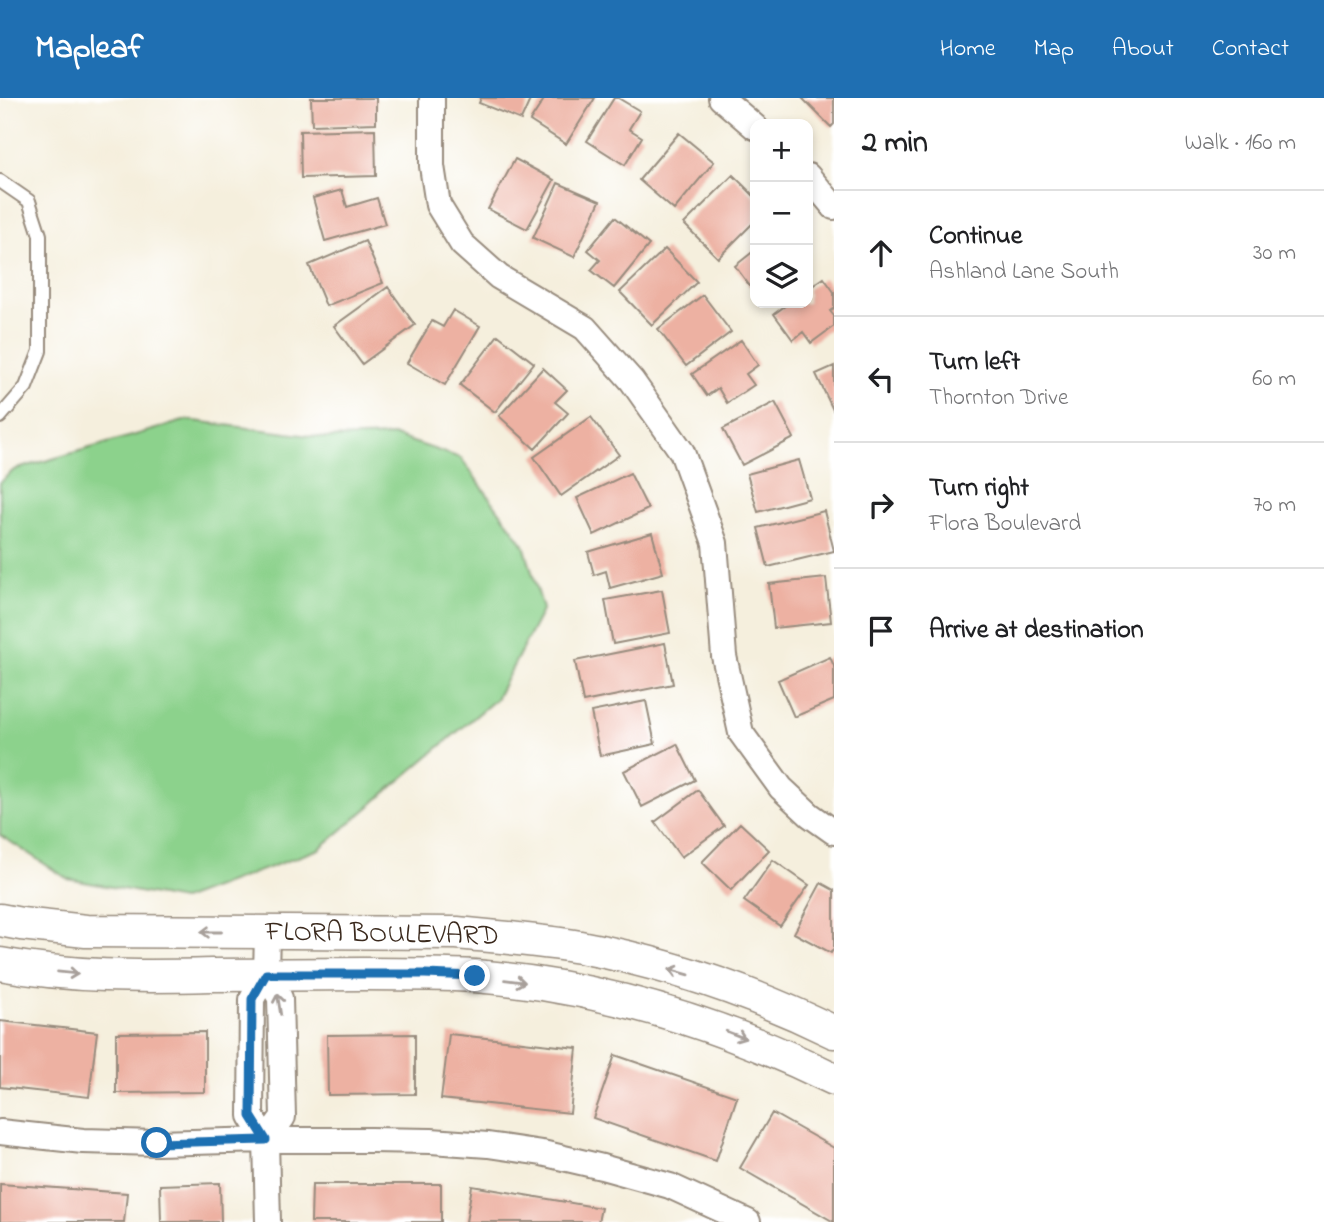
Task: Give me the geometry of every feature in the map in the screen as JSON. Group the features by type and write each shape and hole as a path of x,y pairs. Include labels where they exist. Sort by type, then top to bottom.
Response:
{"street":[{"path":"432,98 432,166 438,205 462,244 499,277 585,328 632,381 682,453 715,543 724,656 741,733 781,788 810,815 834,832"},
{"path":"720,98 750,123"},
{"path":"813,182 834,207"},
{"name":"FLORA BOULEVARD","path":"0,920 86,931 457,933 513,938 580,947 696,976 756,997 834,1032"},
{"path":"267,932 266,974 252,999 251,1116 266,1140 268,1222"},
{"name":"FLORA BOULEVARD","path":"0,964 80,974 138,977 266,974 475,976 582,990 716,1028 834,1079"},
{"path":"266,974 280,998 283,1117 266,1140"},
{"path":"252,1047 281,1047"},
{"path":"0,1132 83,1141 157,1143 266,1140 431,1141 488,1145 542,1153 670,1186 748,1222"}],"lane":[{"path":"0,181 29,201 40,236 40,351 26,387 0,417"}],"green space":[{"path":"187,420 326,438 395,436 461,458 524,545 543,609 496,699 319,849 182,900 68,879 0,835 0,482 14,470"}],"building":[{"path":"311,98 376,98 376,123 312,125"},
{"path":"481,98 531,98 521,120 479,103"},
{"path":"545,98 595,98 566,144 530,121"},
{"path":"614,98 640,111 629,129 642,137 625,165 587,141"},
{"path":"802,98 834,98 834,124 831,127"},
{"path":"375,129 376,176 301,178 300,131"},
{"path":"679,133 714,162 674,210 639,180"},
{"path":"515,159 554,180 527,229 488,209"},
{"path":"733,175 750,192 750,226 718,258 684,224"},
{"path":"558,183 600,201 574,257 533,238"},
{"path":"342,190 347,207 377,198 385,224 325,241 313,198"},
{"path":"615,217 649,245 614,288 591,270 600,260 588,250"},
{"path":"365,241 383,283 326,306 309,265"},
{"path":"665,249 697,282 652,325 620,292"},
{"path":"750,254 750,286 735,266"},
{"path":"824,278 834,292 834,308 830,311 834,316 834,326 811,343 803,332 793,340 774,314 782,308 813,308 813,286"},
{"path":"388,287 415,325 362,364 334,326"},
{"path":"703,295 731,332 686,366 658,329"},
{"path":"453,310 480,326 445,385 407,363 432,321 443,327"},
{"path":"498,335 534,363 495,412 460,385"},
{"path":"741,340 758,365 746,374 754,385 727,403 718,388 707,396 692,374"},
{"path":"834,366 834,412 816,374"},
{"path":"543,368 567,390 555,402 568,413 535,449 499,416"},
{"path":"775,402 794,438 742,465 723,429"},
{"path":"591,417 619,455 561,496 534,457"},
{"path":"799,460 810,498 758,512 747,474"},
{"path":"630,473 648,509 594,535 577,498"},
{"path":"824,511 834,551 768,567 758,528"},
{"path":"652,533 663,573 610,588 606,571 594,575 588,552"},
{"path":"826,578 831,622 774,628 769,584"},
{"path":"662,590 670,633 613,644 605,600"},
{"path":"665,643 673,684 583,702 575,661"},
{"path":"830,657 834,666 834,700 794,717 778,680"},
{"path":"646,701 655,744 600,756 591,712"},
{"path":"677,744 695,780 642,807 624,771"},
{"path":"698,790 724,826 681,857 655,822"},
{"path":"740,823 769,850 731,890 702,862"},
{"path":"773,860 809,885 780,926 744,901"},
{"path":"821,883 834,890 834,948 831,953 794,933"},
{"path":"0,1021 97,1032 89,1097 0,1087"},
{"path":"205,1032 205,1092 116,1093 116,1033"},
{"path":"415,1034 415,1094 328,1095 327,1035"},
{"path":"449,1034 577,1048 570,1113 441,1099"},
{"path":"615,1055 737,1097 716,1161 593,1118"},
{"path":"772,1113 834,1148 834,1222 740,1168"},
{"path":"220,1183 221,1222 161,1222 160,1185"},
{"path":"0,1184 127,1193 124,1222 0,1222"},
{"path":"312,1184 441,1184 441,1222 311,1222"},
{"path":"472,1186 601,1208 598,1222 466,1222"}],"route":[{"path":"157,1143 266,1140 251,1116 252,999 266,974 475,976"}]}
